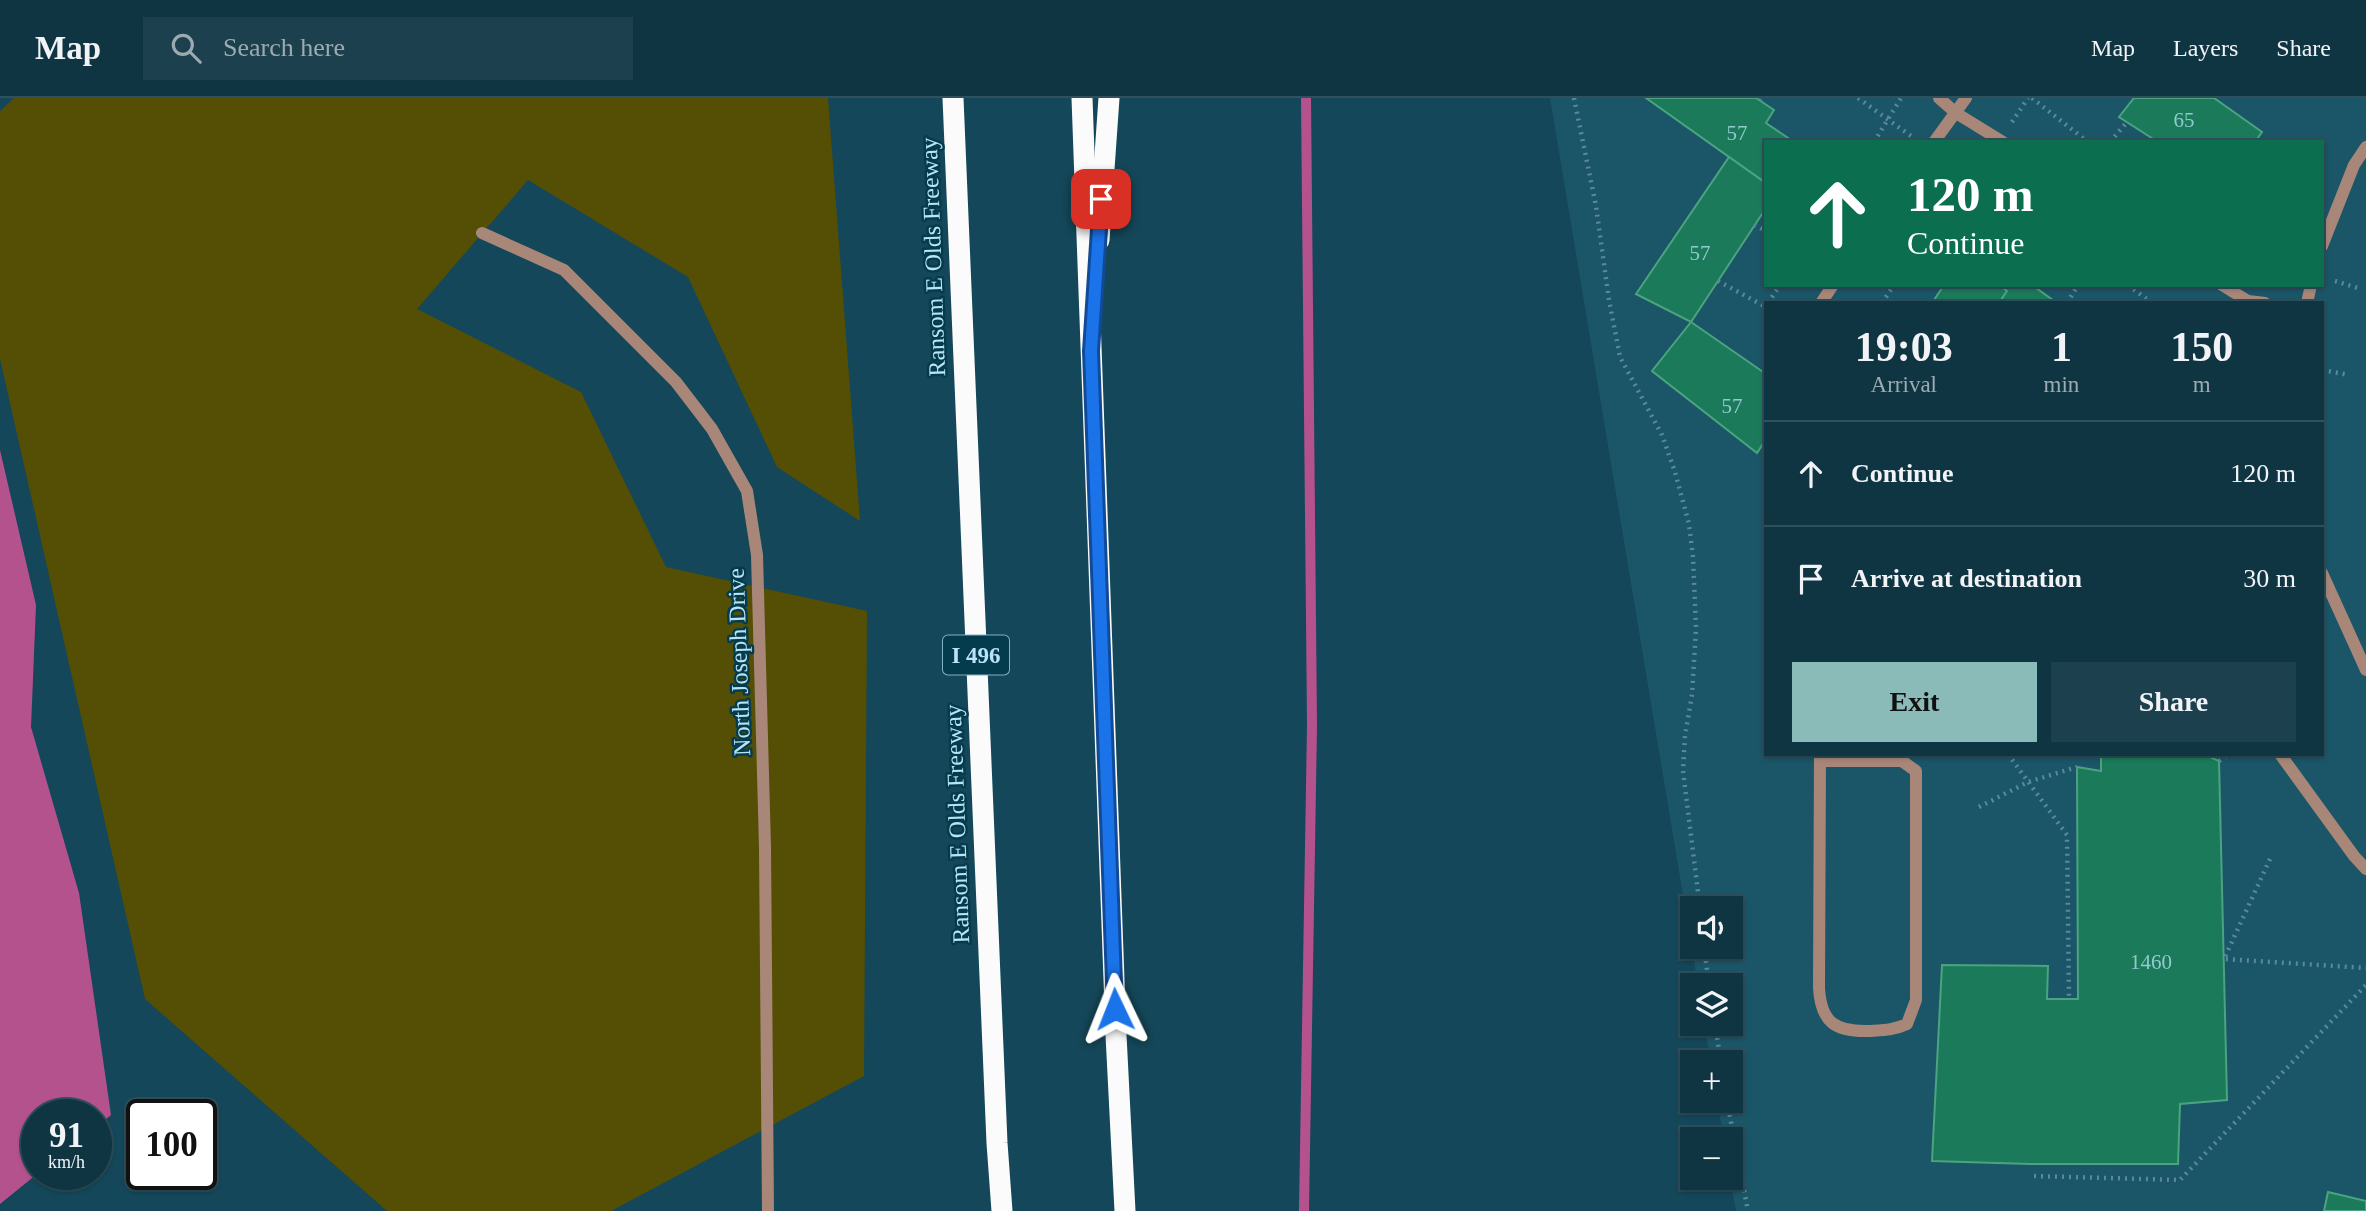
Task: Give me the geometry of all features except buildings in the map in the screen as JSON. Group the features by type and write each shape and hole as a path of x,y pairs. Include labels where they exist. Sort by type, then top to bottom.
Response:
{"highway":[{"name":"Ransom E Olds Freeway","path":"953,98 996,1129 1002,1211"},
{"path":"1082,98 1116,1035 1125,1211"},
{"path":"1091,351 1109,98"}],"street":[{"path":"1939,98 1956,113 2000,140"},
{"path":"1936,140 1966,98"},
{"path":"2324,241 2354,164 2366,147"},
{"name":"North Joseph Drive","path":"482,233 564,270 676,382 712,429 747,491 757,555 758,583 765,848 768,1211"},
{"path":"2225,287 2248,301"},
{"path":"2324,577 2366,670"},
{"path":"2281,756 2366,869"},
{"path":"1820,758 1902,761 1916,771 1916,1000 1907,1024 1894,1030 1851,1031 1836,1026 1825,1016 1820,1002 1820,758"}],"path":[{"path":"1574,98 1596,206 1620,357 1662,435 1689,524 1696,628 1683,771 1699,896"},
{"path":"1857,98 1916,140"},
{"path":"1875,140 1901,98"},
{"path":"2032,98 2085,140"},
{"path":"2112,140 2127,122"},
{"path":"1754,225 1764,230"},
{"path":"2324,279 2361,289"},
{"path":"1718,281 1764,305"},
{"path":"2131,287 2149,301"},
{"path":"2324,370 2349,375"},
{"path":"2009,756 2067,835 2069,999"},
{"path":"2219,761 2226,756"},
{"path":"1979,807 2028,782 2077,767"},
{"path":"2270,859 2224,959 2366,968"},
{"path":"2034,1176 2180,1180 2366,985"},
{"path":"1729,1113 1748,1211"}],"shaded area":[{"path":"14,98 828,98 860,521 777,467 688,277 528,180 417,309 581,392 666,567 867,611 864,1076 611,1211 387,1211 145,999 0,359 0,111"},
{"path":"1550,98 2366,98 2366,1211 1736,1211 1732,1190 1743,1190 1743,1127 1722,1127 1719,1113 1743,1113 1743,1050 1709,1050 1706,1036 1743,1036 1743,973 1696,973 1694,959 1743,959 1743,896 1683,896"},
{"path":"0,450 36,605 31,727 79,893 109,1099 21,1099 21,1187 0,1204"}],"waterway":[{"path":"1304,1211 1312,725 1306,98"}],"route":[{"path":"1101,199 1091,351 1115,1009"}]}
